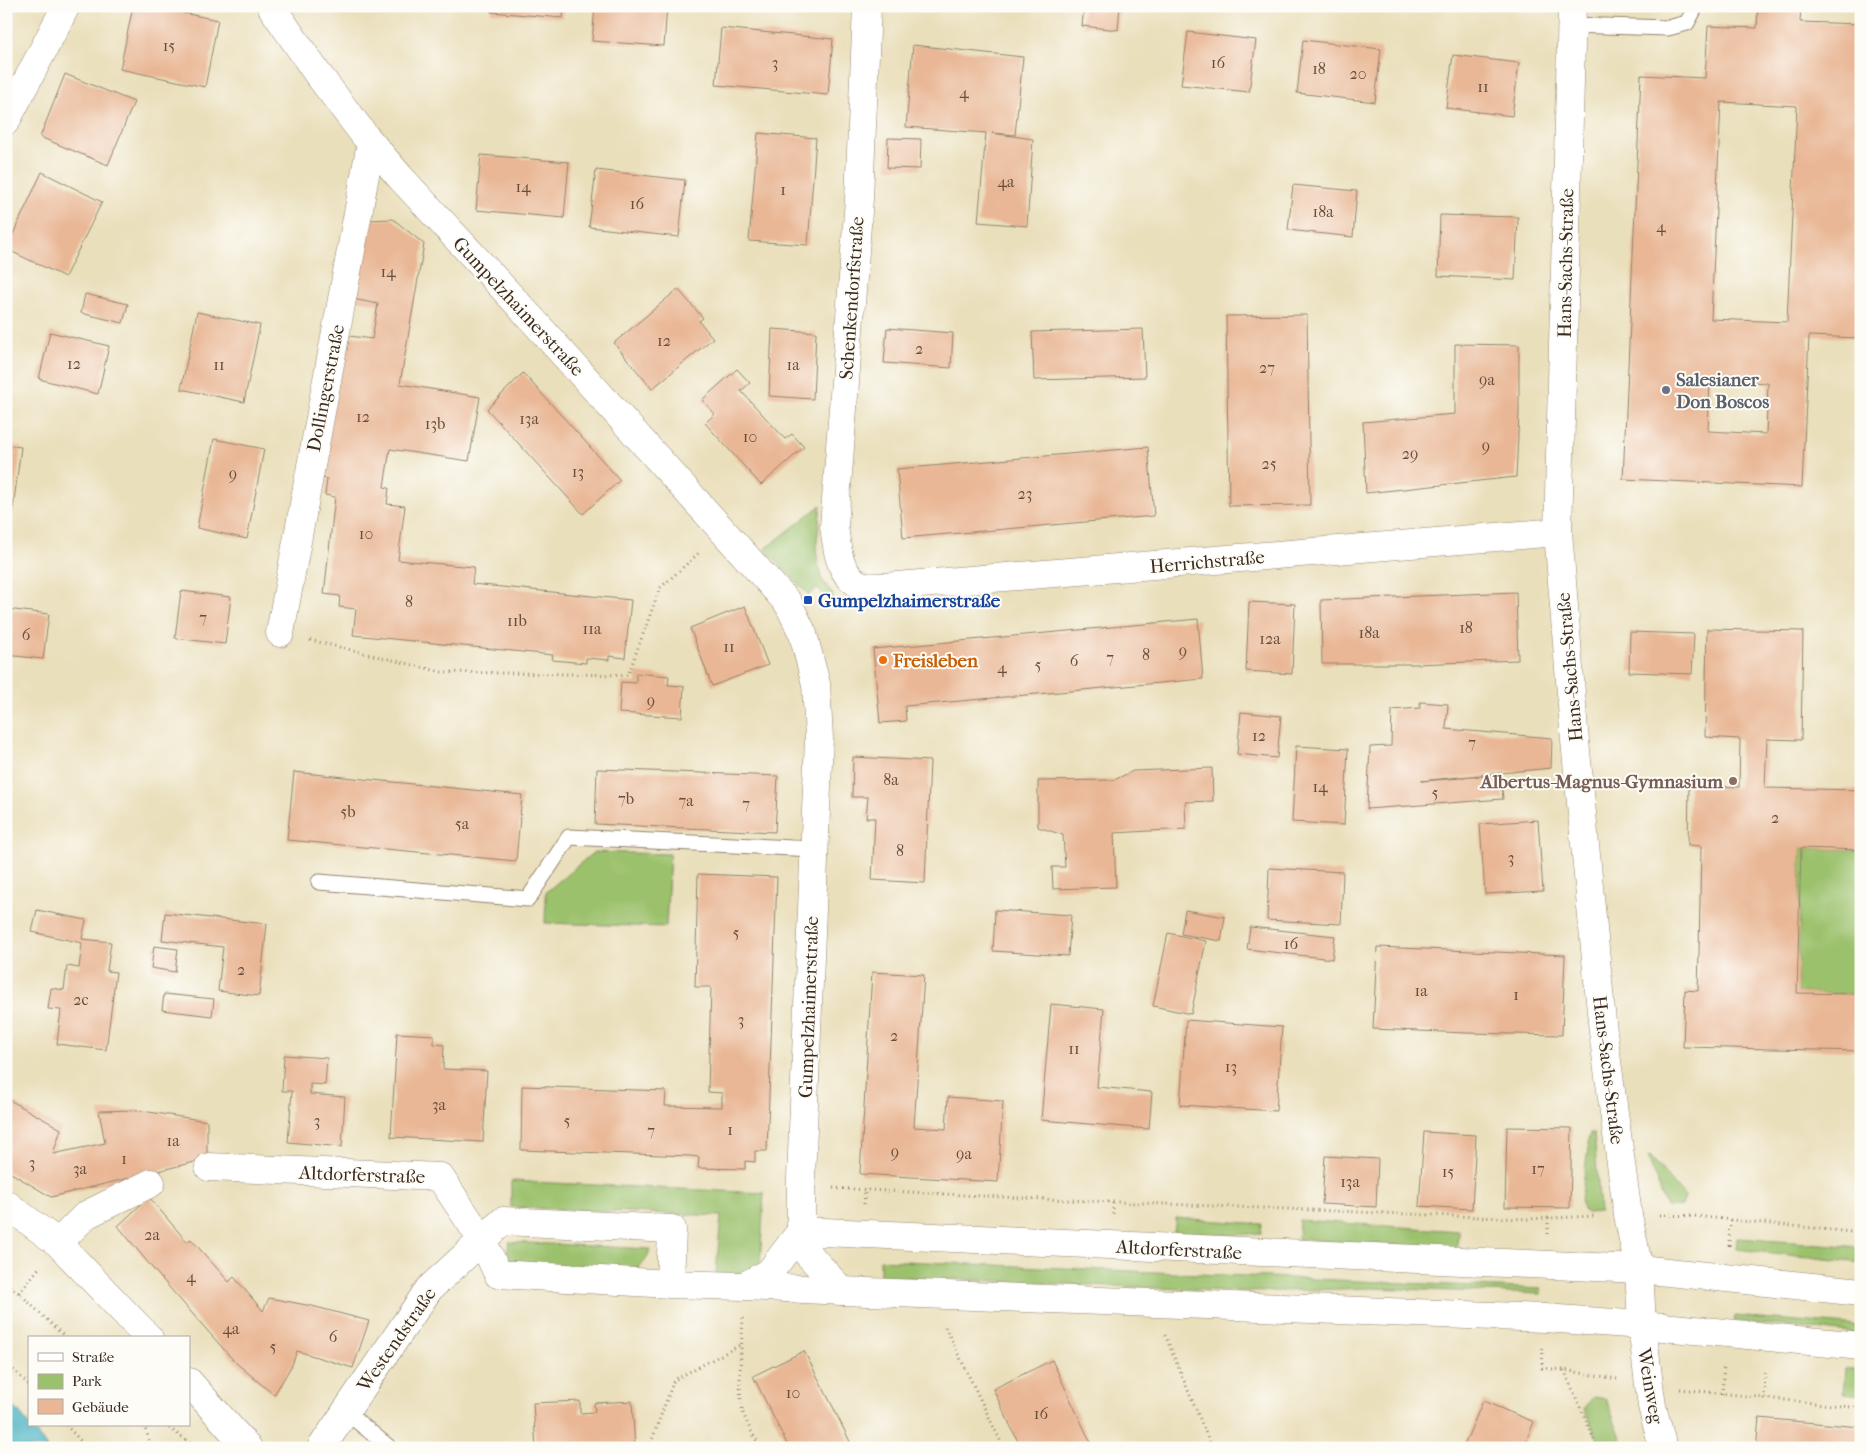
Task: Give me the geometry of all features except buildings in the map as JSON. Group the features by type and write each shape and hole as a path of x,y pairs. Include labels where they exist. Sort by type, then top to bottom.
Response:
{"street":[{"path":"6,121 66,6"},
{"name":"Gumpelzhaimerstraße","path":"271,6 317,74 371,143 788,603 803,634 816,684 819,738 801,1178 801,1231 807,1253 842,1291"},
{"name":"Schenkendorfstraße","path":"856,583 844,570 838,554 834,526 859,199 867,6"},
{"name":"Hans-Sachs-Straße","path":"1571,16 1558,532 1574,730 1603,1032 1628,1215 1638,1269 1642,1325"},
{"name":"Dollingerstraße","path":"280,633 371,143"},
{"name":"Herrichstraße","path":"856,583 866,586 884,587 1558,532"},
{"name":"Altdorferstraße","path":"209,1167 440,1177 482,1240 498,1274 670,1284 1537,1318 1642,1325 1861,1346"},
{"path":"58,1243 86,1215 151,1184"},
{"path":"6,1204 58,1243 147,1336"},
{"path":"482,1240 503,1220 672,1229 670,1284"},
{"name":"Altdorferstraße","path":"744,1286 769,1273 801,1231 1638,1269 1861,1292"},
{"name":"Westendstraße","path":"321,1448 429,1289 482,1240"},
{"name":"Weinweg","path":"1642,1325 1652,1406 1663,1448"},
{"path":"190,1383 248,1448"}],"lane":[{"path":"1571,16 1668,28 1687,23 1696,6"},
{"path":"319,882 528,899 568,837 814,849"},
{"path":"346,1412 390,1448"}],"path":[{"path":"280,633 442,672 628,675 660,588 723,531"},
{"path":"801,1178 827,1187 1527,1220 1628,1215 1694,1216 1861,1233"},
{"path":"6,1285 19,1293 64,1336"},
{"path":"744,1286 741,1388 743,1410 750,1430 761,1448"},
{"path":"929,1294 1004,1448"},
{"path":"1152,1303 1212,1448"},
{"path":"649,1448 674,1380 742,1344"},
{"path":"6,1363 28,1384"},
{"path":"1764,1399 1766,1363"},
{"path":"1542,1368 1649,1385 1764,1399 1861,1408"},
{"path":"1564,1370 1598,1448"},
{"path":"67,1426 87,1448"},
{"path":"144,1426 152,1448"},
{"path":"166,1426 197,1448"}],"green space":[{"path":"821,505 816,551 821,578 833,595 831,601 817,588 809,595 765,549"},
{"path":"1801,848 1861,850 1861,994 1797,993"},
{"path":"594,852 670,854 666,927 545,923 546,892"},
{"path":"1590,1133 1594,1133 1600,1212 1586,1213 1583,1210 1581,1200"},
{"path":"1650,1156 1685,1197 1682,1206 1666,1207 1648,1157"},
{"path":"511,1181 764,1193 760,1267 746,1274 716,1273 721,1216 511,1207"},
{"path":"1176,1218 1262,1224 1261,1233 1236,1235 1174,1232"},
{"path":"1299,1220 1459,1231 1456,1249 1298,1239"},
{"path":"1737,1238 1861,1247 1861,1263 1736,1249"},
{"path":"509,1242 650,1249 644,1262 639,1267 631,1270 506,1262"},
{"path":"880,1260 1541,1289 1541,1294 1370,1288 1251,1292 880,1276"},
{"path":"1735,1316 1861,1326 1861,1334 1734,1321"},
{"path":"1845,1368 1861,1370 1861,1396 1843,1394"},
{"path":"1593,1397 1606,1399 1625,1448 1602,1448 1584,1409"}],"water":[{"path":"6,1402 18,1411 28,1426 30,1426 48,1448 6,1448"}],"place":[{"name":"Salesianer Don Boscos","path":"1666,390"},
{"name":"Gumpelzhaimerstraße","path":"808,600"},
{"name":"Freisleben","path":"883,660"},
{"name":"Albertus-Magnus-Gymnasium","path":"1733,781"}]}
